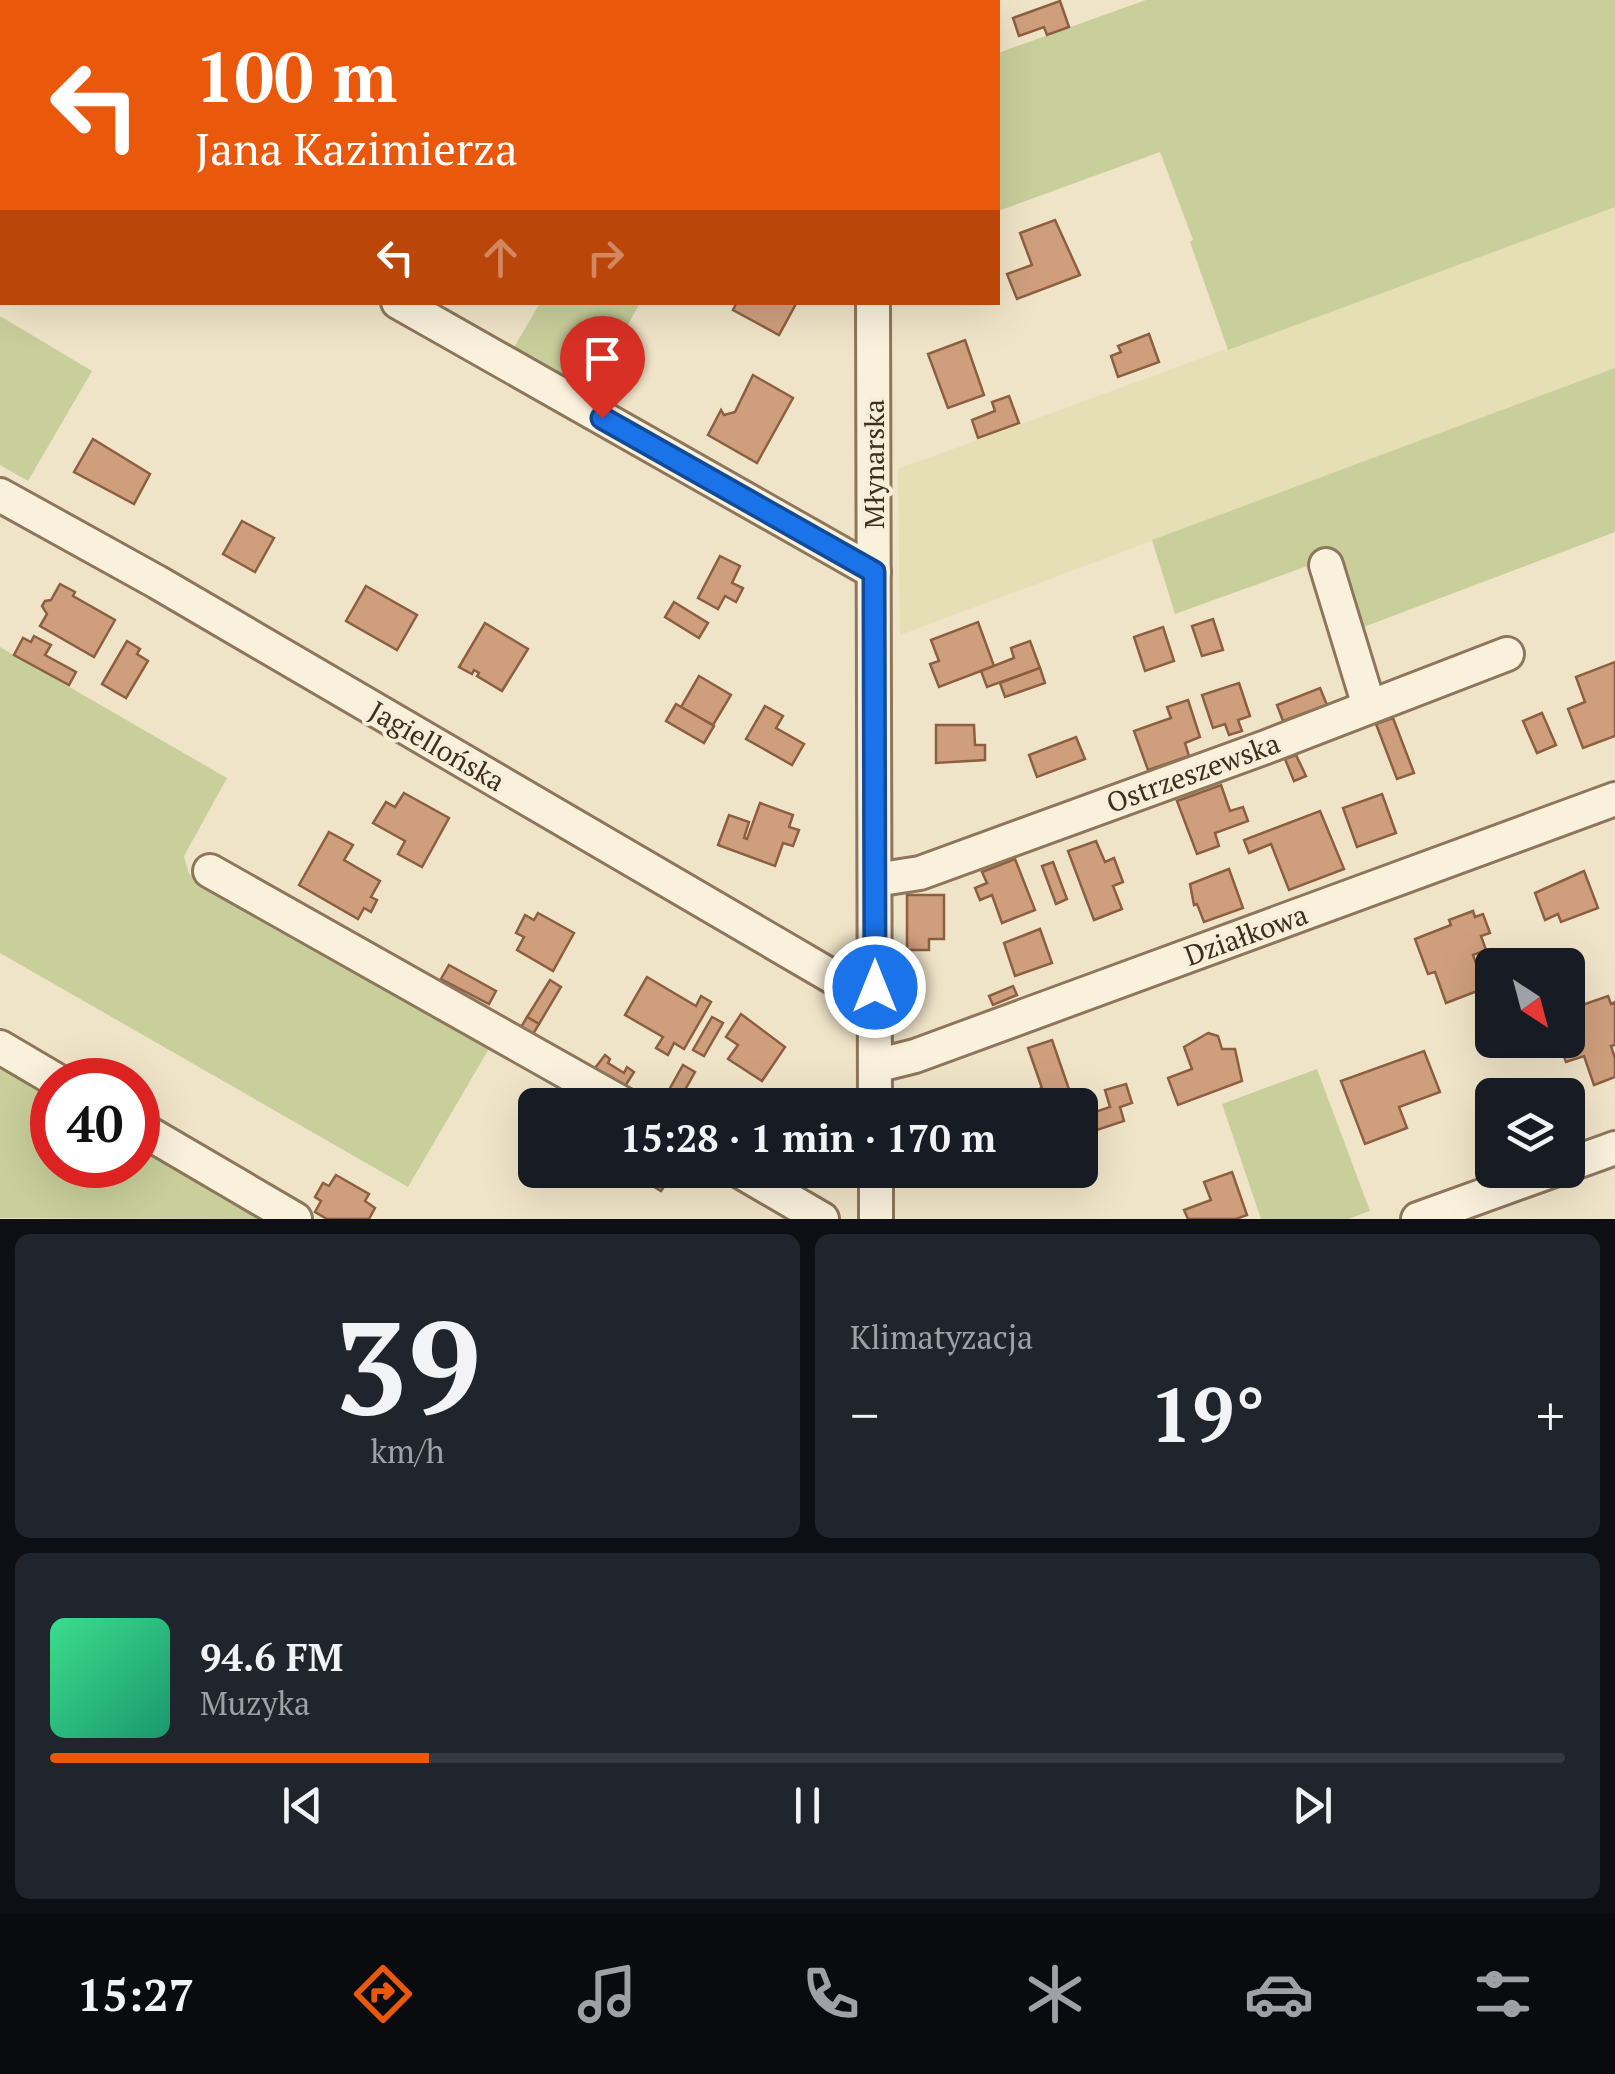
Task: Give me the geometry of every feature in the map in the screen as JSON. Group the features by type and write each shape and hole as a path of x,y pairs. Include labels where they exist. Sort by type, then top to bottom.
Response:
{"street":[{"path":"403,305 874,572"},
{"name":"Młynarska","path":"873,305 875,1088"},
{"name":"Jagiellońska","path":"0,495 157,582 842,983 858,988 875,987"},
{"path":"1326,566 1370,706"},
{"name":"Ostrzeszewska","path":"875,880 920,872 1507,654"},
{"name":"Działkowa","path":"875,1066 915,1056 1615,798"},
{"path":"210,872 595,1088"},
{"path":"0,1047 30,1065"},
{"path":"160,1140 295,1219"},
{"path":"1585,1159 1615,1148"},
{"path":"769,1188 822,1219"},
{"path":"876,1188 876,1219"},
{"path":"1418,1219 1504,1188"}],"shaded area":[{"path":"1615,207 1615,368 900,635 898,469"}],"green space":[{"path":"1146,0 1615,0 1615,207 1228,350 1160,152 1000,210 1000,52"},
{"path":"539,305 639,305 590,393 513,349"},
{"path":"0,316 92,371 28,481 0,465"},
{"path":"1615,368 1615,532 1361,628 1338,555 1175,614 1152,540"},
{"path":"0,647 227,778 184,856 189,874 490,1047 408,1187 0,953"},
{"path":"0,1068 30,1086 30,1188 160,1188 160,1161 262,1219 0,1218"},
{"path":"1317,1069 1370,1211 1348,1219 1261,1219 1222,1104"}],"building":[{"path":"1060,1 1069,27 1047,35 1044,27 1019,36 1013,18"},
{"path":"1055,220 1080,275 1017,299 1007,274 1032,265 1020,233"},
{"path":"736,305 795,305 779,335 733,310"},
{"path":"1149,334 1159,362 1118,377 1111,356 1121,352 1118,346"},
{"path":"965,340 984,395 948,408 928,354"},
{"path":"753,375 793,398 757,463 708,435 721,410 724,415 735,412"},
{"path":"1009,396 1019,423 978,438 972,420 995,411 992,402"},
{"path":"93,439 150,474 134,504 74,472"},
{"path":"242,521 274,538 255,572 223,554"},
{"path":"720,556 740,566 732,583 743,588 736,602 725,596 718,609 698,598"},
{"path":"60,584 115,620 94,657 40,626 47,614 42,606 51,600"},
{"path":"366,586 417,615 397,650 346,621"},
{"path":"674,602 708,623 699,638 665,617"},
{"path":"1213,619 1223,650 1202,656 1192,626"},
{"path":"978,622 994,666 939,687 930,664 939,661 931,640"},
{"path":"485,623 528,649 502,691 474,670 472,674 459,667"},
{"path":"1163,627 1174,661 1145,671 1134,637"},
{"path":"34,636 51,645 45,655 76,672 69,685 14,655 23,638 31,642"},
{"path":"127,641 140,649 137,654 148,661 126,698 102,684"},
{"path":"1030,641 1040,668 987,687 981,671 1014,658 1011,648"},
{"path":"1615,662 1615,736 1583,748 1568,709 1585,702 1576,677"},
{"path":"1040,668 1045,683 1005,697 1000,683"},
{"path":"699,676 731,695 713,725 681,707"},
{"path":"1239,683 1250,716 1238,720 1242,731 1229,735 1225,724 1213,728 1202,695"},
{"path":"1320,688 1327,705 1283,721 1277,705"},
{"path":"1188,700 1200,737 1185,743 1189,756 1148,770 1134,731 1171,718 1167,707"},
{"path":"676,704 714,726 704,743 666,721"},
{"path":"765,706 783,716 776,728 804,744 792,765 746,739"},
{"path":"1542,713 1556,745 1537,753 1523,721"},
{"path":"1393,718 1414,773 1397,779 1376,724"},
{"path":"936,725 974,725 975,745 985,745 985,760 936,763"},
{"path":"1076,737 1085,759 1037,777 1029,755"},
{"path":"1296,755 1306,776 1294,781 1285,759"},
{"path":"1221,785 1230,811 1243,807 1248,821 1215,833 1219,846 1197,854 1177,801"},
{"path":"404,793 449,818 422,867 398,854 405,841 373,823 386,802 395,807"},
{"path":"1382,794 1396,833 1357,847 1343,808"},
{"path":"760,803 793,815 789,827 799,830 793,846 783,843 775,866 718,845 729,815 749,822 744,838 747,839"},
{"path":"1320,811 1344,869 1289,890 1271,844 1249,853 1244,840"},
{"path":"329,832 353,845 344,860 380,881 371,897 377,900 371,912 364,908 358,919 299,885"},
{"path":"1096,841 1105,862 1114,858 1123,882 1113,886 1122,909 1094,920 1068,851"},
{"path":"1015,859 1035,910 1002,923 992,895 980,900 975,888 987,883 982,872"},
{"path":"1053,862 1067,899 1056,904 1042,866"},
{"path":"1229,869 1243,908 1204,922 1197,904 1194,905 1190,884"},
{"path":"1584,871 1598,908 1561,922 1558,914 1545,920 1535,893"},
{"path":"907,895 944,895 944,939 929,939 929,950 907,950"},
{"path":"1473,911 1475,917 1483,914 1490,933 1481,936 1485,948 1475,948 1473,955 1475,992 1446,1003 1435,972 1428,974 1415,939 1451,925 1449,920"},
{"path":"538,913 574,933 553,971 517,950 524,937 516,933 525,915 534,920"},
{"path":"1040,929 1052,963 1015,976 1004,943"},
{"path":"449,965 496,991 489,1004 441,979"},
{"path":"647,977 696,1006 701,996 711,1002 684,1049 674,1043 668,1055 656,1048 663,1037 625,1015"},
{"path":"550,980 561,987 539,1024 527,1017"},
{"path":"1013,986 1017,995 993,1005 989,996"},
{"path":"1608,996 1611,1004 1615,1002 1615,1045 1611,1046 1615,1077 1594,1085 1585,1058 1585,1004"},
{"path":"741,1014 785,1047 762,1081 728,1059 738,1045 726,1037"},
{"path":"527,1017 539,1024 529,1041 517,1034"},
{"path":"712,1017 723,1023 704,1056 693,1050"},
{"path":"1208,1033 1218,1036 1222,1049 1235,1049 1242,1081 1178,1105 1168,1078 1192,1069 1184,1047"},
{"path":"1052,1040 1069,1088 1042,1088 1028,1048"},
{"path":"1424,1051 1440,1092 1399,1107 1407,1128 1365,1144 1341,1081"},
{"path":"605,1055 610,1059 608,1063 624,1073 627,1067 634,1072 624,1088 617,1088 592,1072"},
{"path":"683,1065 695,1072 686,1088 670,1088"},
{"path":"1126,1084 1132,1103 1120,1107 1124,1121 1098,1130 1098,1111 1110,1107 1105,1090"},
{"path":"1232,1172 1247,1215 1236,1219 1188,1219 1184,1210 1211,1200 1204,1182"},
{"path":"336,1175 369,1194 365,1201 375,1208 369,1219 327,1219 315,1212 321,1201 315,1197 323,1183 329,1186"}],"route":[{"path":"602,418 874,572 875,987"}]}
